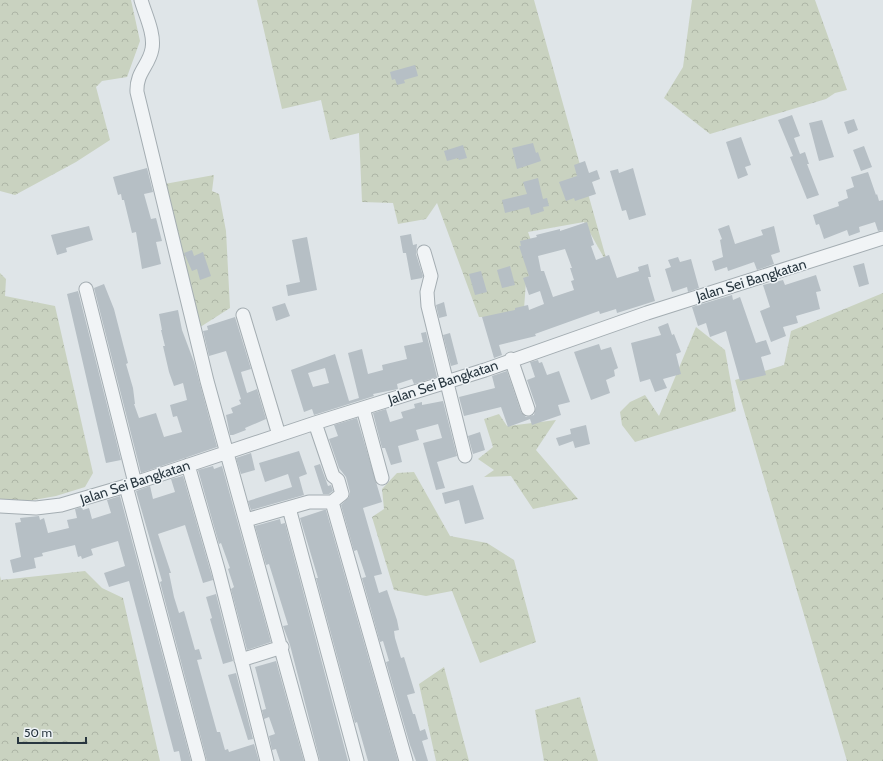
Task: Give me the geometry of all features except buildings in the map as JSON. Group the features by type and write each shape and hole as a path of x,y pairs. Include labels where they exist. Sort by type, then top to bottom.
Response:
{"street":[{"path":"141,0 153,41 152,50 136,82 137,92 185,295 312,761"},
{"name":"Jalan Sei Bangkatan","path":"0,506 48,507 76,501 130,485 315,423 485,370 511,359 647,312 883,238"},
{"path":"424,252 430,276 427,292 428,306 466,456"},
{"path":"86,289 130,485 199,761"},
{"path":"243,315 279,435"},
{"path":"511,359 528,409"},
{"path":"363,408 382,478"},
{"path":"246,520 309,502 332,502 342,494 338,480 333,476 315,423"},
{"path":"188,465 218,569 267,761"},
{"path":"332,502 406,761"},
{"path":"289,508 357,761"},
{"path":"241,660 282,647"}],"green space":[{"path":"0,0 131,0 140,41 127,77 102,81 96,87 110,140 76,162 15,195 0,191"},
{"path":"257,0 534,0 608,265 584,222 528,232 538,260 526,281 524,309 504,317 479,317 437,203 426,219 398,224 393,203 362,202 359,133 330,140 321,100 282,109"},
{"path":"692,0 815,0 847,90 835,93 826,99 710,134 664,98 683,67"},
{"path":"214,175 212,191 219,194 226,231 230,308 194,331 159,185"},
{"path":"0,273 6,279 5,296 55,306 93,473 85,487 56,496 0,506"},
{"path":"883,293 883,761 847,761 735,380 784,365 791,331"},
{"path":"696,327 725,350 736,411 635,442 622,425 620,412 630,402 645,395 659,416"},
{"path":"499,414 507,426 556,420 536,450 578,499 533,509 511,476 484,477 494,470 478,459 493,447 484,419"},
{"path":"414,472 450,536 487,543 514,560 536,642 480,663 452,591 426,596 394,590 372,517 384,509 382,489 397,473"},
{"path":"85,571 102,588 123,598 160,761 0,761 0,576 1,580"},
{"path":"444,667 469,761 436,761 419,684"},
{"path":"580,697 598,761 544,761 535,710"}]}
